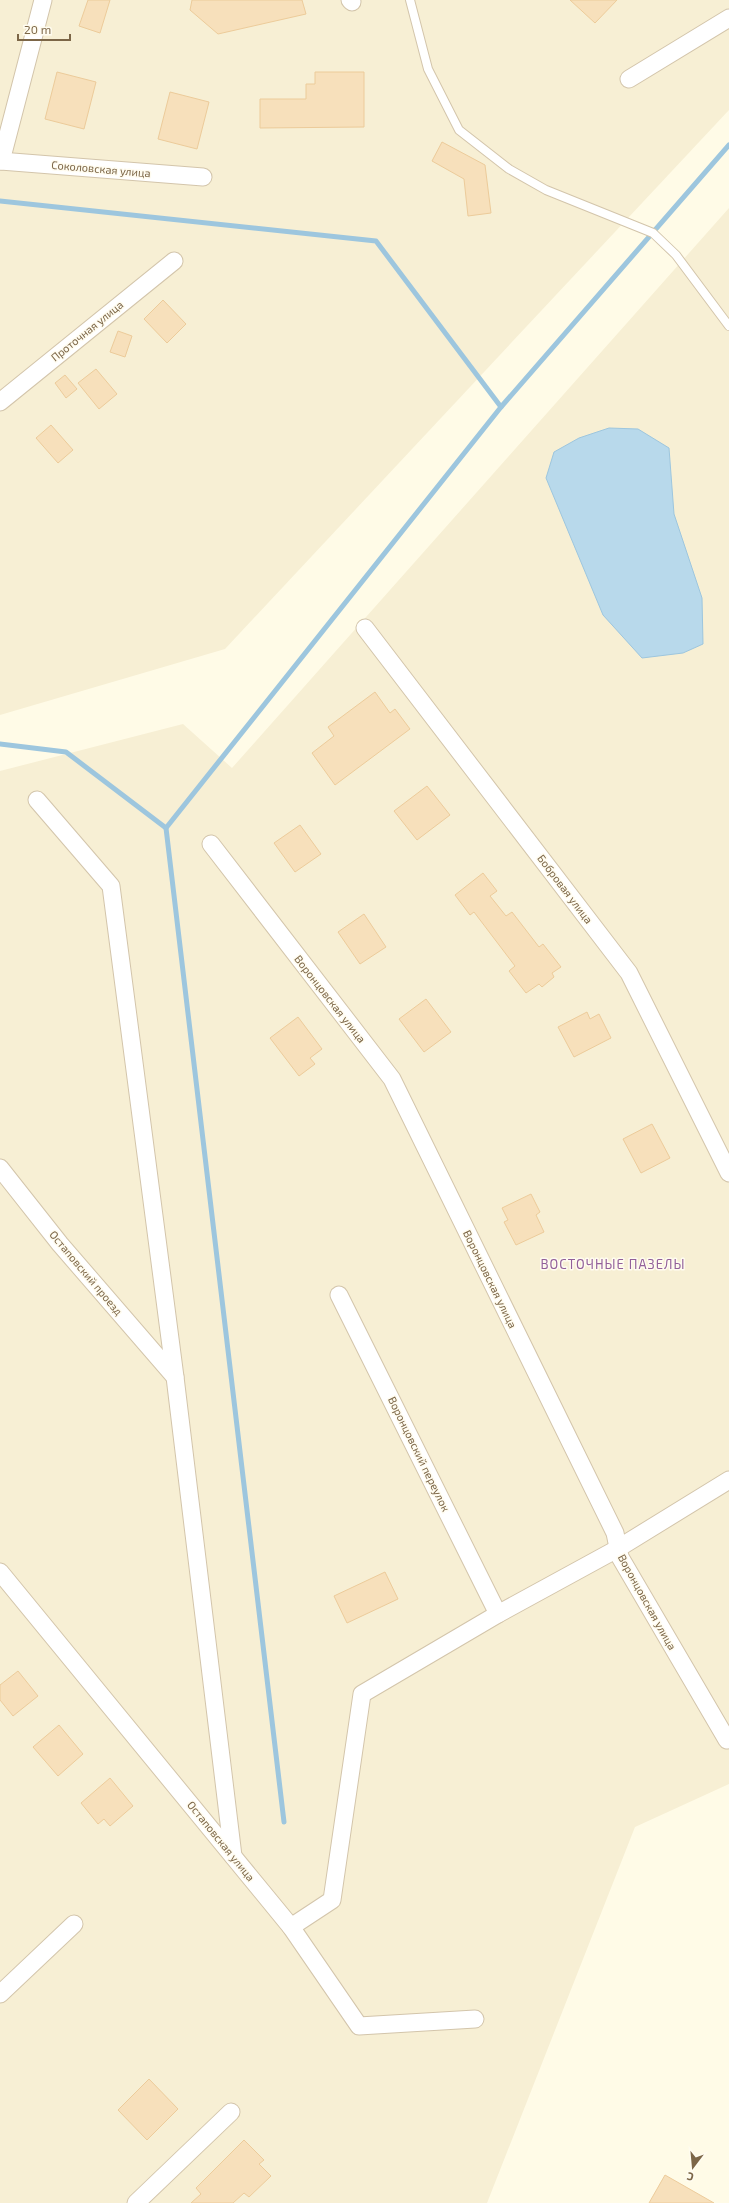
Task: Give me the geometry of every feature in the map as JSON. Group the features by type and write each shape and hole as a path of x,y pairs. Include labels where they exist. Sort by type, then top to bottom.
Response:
{"street":[{"path":"0,161 43,0"},
{"path":"629,79 729,18"},
{"name":"Соколовская улица","path":"0,161 203,177"},
{"name":"Проточная улица","path":"0,402 174,261"},
{"name":"Бобровая улица","path":"366,628 629,973 729,1173"},
{"path":"37,800 111,886 174,1377 233,1856"},
{"name":"Воронцовская улица","path":"211,844 392,1078 611,1526 620,1558 727,1740"},
{"name":"Остаповский проезд","path":"0,1168 60,1244 174,1377"},
{"name":"Воронцовский переулок","path":"339,1295 498,1614"},
{"path":"291,1927 332,1900 362,1694 498,1614 618,1549 729,1480"},
{"name":"Остаповская улица","path":"0,1572 291,1927 359,2026 475,2019"},
{"path":"0,1994 74,1924"},
{"path":"136,2203 231,2112"}],"lane":[{"path":"410,0 428,69 459,130 509,169 546,190 653,233 676,255 729,326"}],"shaded area":[{"path":"0,0 729,0 729,110 225,649 0,715"},
{"path":"729,208 729,1784 635,1827 487,2203 0,2203 0,771 183,724 232,768"}],"water":[{"path":"609,428 638,429 669,448 674,514 702,598 703,644 683,653 642,658 603,615 546,478 554,452 579,438"}],"building":[{"path":"88,0 110,0 100,33 79,26"},
{"path":"192,0 302,0 306,14 218,34 190,10"},
{"path":"570,0 617,0 595,23"},
{"path":"57,72 96,82 84,129 45,119"},
{"path":"315,72 364,72 364,127 260,128 260,99 306,99 306,84 315,84"},
{"path":"170,92 209,102 197,149 158,139"},
{"path":"442,142 485,165 491,213 468,216 464,179 432,161"},
{"path":"163,300 186,324 167,343 144,319"},
{"path":"118,331 132,336 125,357 110,352"},
{"path":"96,369 117,394 99,409 78,383"},
{"path":"65,375 77,389 66,398 55,383"},
{"path":"51,425 73,450 58,463 36,438"},
{"path":"375,692 390,713 395,709 410,729 335,785 312,753 334,736 328,727"},
{"path":"427,786 450,815 417,840 394,811"},
{"path":"300,825 321,854 295,872 274,843"},
{"path":"483,873 497,891 490,896 506,916 512,912 539,947 543,944 561,967 552,973 554,977 542,987 539,984 526,993 509,971 515,966 474,912 470,915 455,895"},
{"path":"364,914 386,947 360,964 338,932"},
{"path":"426,999 451,1032 424,1052 399,1019"},
{"path":"587,1012 590,1019 599,1014 611,1038 574,1057 558,1027"},
{"path":"298,1017 322,1049 310,1058 315,1064 299,1076 270,1038"},
{"path":"652,1124 670,1158 641,1173 623,1139"},
{"path":"531,1194 540,1212 536,1215 544,1232 516,1245 504,1222 508,1220 502,1208"},
{"path":"385,1572 398,1599 347,1623 334,1596"},
{"path":"18,1671 38,1696 13,1716 0,1700 0,1685"},
{"path":"59,1725 83,1754 58,1776 33,1747"},
{"path":"110,1778 133,1806 110,1826 104,1819 98,1824 81,1803"},
{"path":"149,2079 178,2109 147,2140 118,2110"},
{"path":"244,2140 264,2160 259,2164 271,2176 249,2197 244,2193 233,2203 191,2203 201,2194 196,2188"},
{"path":"665,2175 714,2203 649,2203"}],"waterway":[{"path":"284,1822 166,828 501,407 729,145"},
{"path":"0,201 376,241 501,407"},
{"path":"0,744 66,752 166,828"}],"district":[{"name":"ВОСТОЧНЫЕ ПАЗЕЛЫ","path":"613,1264"}]}
